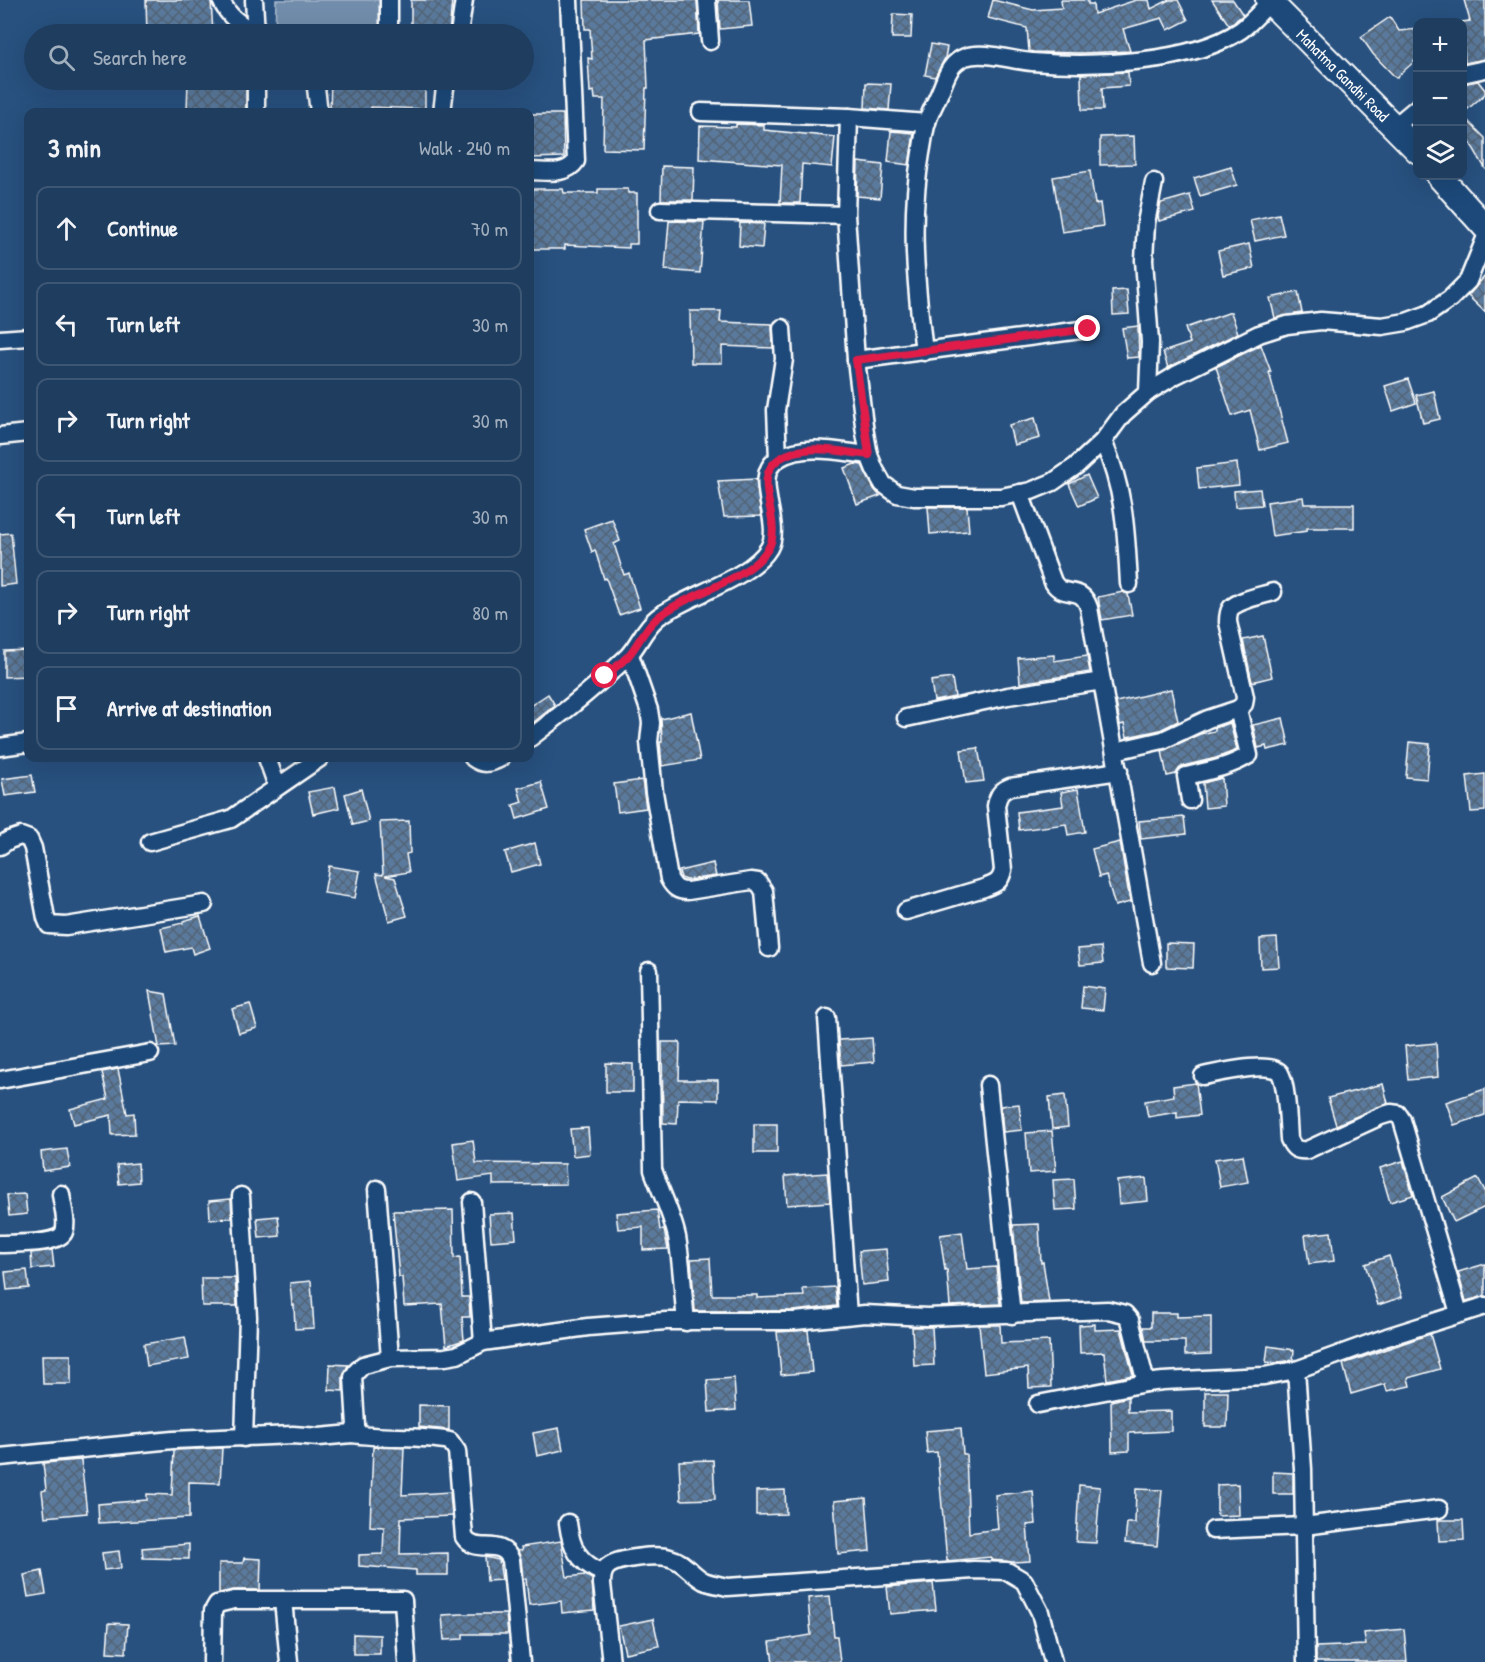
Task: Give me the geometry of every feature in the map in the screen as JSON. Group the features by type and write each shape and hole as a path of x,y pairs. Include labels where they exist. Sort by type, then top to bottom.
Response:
{"main road":[{"name":"Mahatma Gandhi Road","path":"1269,1 1413,146"},
{"path":"1443,180 1485,227"}],"street":[{"path":"221,0 229,14 239,24"},
{"path":"254,0 255,24"},
{"path":"389,0 389,24"},
{"path":"460,24 464,0"},
{"path":"534,171 563,172 571,168 576,161 569,0"},
{"path":"707,0 710,41"},
{"path":"924,352 914,256 918,171 927,123 949,69 967,56 978,55 1031,62 1088,64 1139,61 1177,54 1212,44 1241,30 1269,1"},
{"path":"1467,73 1485,69"},
{"path":"256,90 256,108"},
{"path":"316,90 318,108"},
{"path":"442,108 445,90"},
{"path":"1394,127 1413,111"},
{"path":"701,112 849,117 927,123"},
{"path":"849,117 846,215 856,360 869,455 883,484 897,494 914,497 1001,497 1031,491 1053,482 1076,466 1103,441 1123,414 1148,392 1176,375 1259,334 1287,325 1321,321 1382,326 1406,322 1428,314 1450,299 1468,281 1485,239"},
{"path":"1148,392 1150,342 1144,260 1146,223 1154,182"},
{"path":"660,210 846,215"},
{"path":"778,459 776,410 784,359 782,328"},
{"path":"856,360 1088,329"},
{"path":"0,339 24,337"},
{"path":"0,436 24,433"},
{"path":"1103,441 1114,466 1122,496 1129,584"},
{"path":"534,735 630,655 642,634 657,618 756,563 769,548 774,533 766,488 768,471 778,459 800,451 819,449 869,455"},
{"path":"1020,493 1053,582 1058,589 1064,592 1077,592 1087,602 1152,963"},
{"path":"1115,751 1163,740 1208,719 1238,709 1244,704 1245,698 1228,613 1241,602 1273,592"},
{"path":"630,655 649,710 651,723 649,742 654,792 669,879 679,891 758,882 764,891 769,948"},
{"path":"906,718 989,699 1102,681"},
{"path":"1190,800 1186,776 1237,763 1249,755 1238,709"},
{"path":"0,747 24,744"},
{"path":"268,762 276,786"},
{"path":"150,842 231,819 314,762"},
{"path":"906,911 984,888 1001,879 1003,870 996,806 998,796 1003,790 1010,787 1119,771"},
{"path":"0,846 21,836 29,839 33,848 46,918 49,925 56,927 204,904"},
{"path":"649,971 653,1170 671,1214 677,1238 686,1322"},
{"path":"826,1018 848,1315"},
{"path":"0,1080 150,1053"},
{"path":"1203,1076 1271,1066 1279,1071 1283,1081 1289,1139 1293,1148 1299,1151 1306,1150 1381,1116 1391,1113 1398,1114 1402,1120 1459,1313"},
{"path":"988,1085 1012,1315"},
{"path":"377,1189 390,1359"},
{"path":"0,1244 51,1241 59,1238 64,1233 61,1194"},
{"path":"241,1196 248,1317 244,1438"},
{"path":"472,1202 483,1342"},
{"path":"1038,1404 1146,1383 1264,1376 1296,1370 1485,1306"},
{"path":"352,1434 356,1426 354,1377 363,1365 390,1359 457,1355 483,1342 588,1327 686,1322 776,1322 865,1314 927,1317 1108,1310 1125,1314 1130,1320 1146,1383"},
{"path":"1296,1370 1306,1553 1306,1662"},
{"path":"0,1457 173,1440 293,1435 319,1437 352,1434 450,1441 457,1451 464,1537 468,1544 501,1548 508,1553 511,1560 521,1662"},
{"path":"1212,1530 1304,1526 1438,1509"},
{"path":"568,1523 570,1539 578,1557 603,1573"},
{"path":"611,1662 602,1584 603,1573 608,1566 616,1562 656,1556 671,1558 704,1581 727,1587 974,1570 1007,1571 1024,1581 1040,1612 1053,1662"},
{"path":"212,1662 213,1611 217,1604 234,1600 403,1600 407,1662"},
{"path":"283,1600 289,1662"}],"water":[{"path":"276,0 382,0 382,24 275,24"}],"building":[{"path":"146,0 211,0 212,24 147,24"},
{"path":"411,0 452,0 450,24 411,24"},
{"path":"584,0 697,0 699,34 646,40 648,88 646,88 644,150 603,149 604,99 595,99 594,91 590,92 588,58 592,59 590,29 585,29"},
{"path":"718,0 749,0 752,26 720,29"},
{"path":"993,0 1033,10 1062,8 1061,0 1088,0 1088,4 1093,4 1094,14 1136,0 1149,0 1151,9 1169,0 1178,0 1188,20 1168,30 1162,18 1123,29 1130,51 1033,52 1029,51 1027,28 988,18"},
{"path":"1212,0 1233,0 1243,15 1229,25"},
{"path":"1464,0 1485,0 1485,59 1467,63 1467,21 1470,21"},
{"path":"893,14 912,15 911,38 892,38"},
{"path":"1390,17 1399,31 1413,30 1413,63 1396,78 1373,54 1361,37"},
{"path":"931,44 947,47 945,58 935,77 925,75"},
{"path":"1128,72 1129,86 1102,88 1103,110 1082,110 1081,74"},
{"path":"1478,81 1485,90 1485,94 1467,110 1467,83"},
{"path":"866,83 891,84 889,110 865,108"},
{"path":"188,90 246,90 246,108 187,108"},
{"path":"331,90 425,90 425,108 330,108"},
{"path":"534,114 563,114 564,157 534,158"},
{"path":"1467,120 1485,138 1485,168 1467,137"},
{"path":"736,124 764,125 764,130 835,137 832,167 802,164 800,203 780,203 782,165 699,159 700,126 736,127"},
{"path":"891,131 914,133 909,165 888,162"},
{"path":"1134,136 1135,164 1100,165 1100,137"},
{"path":"858,162 883,165 880,198 857,196"},
{"path":"662,166 694,167 693,200 661,200"},
{"path":"1231,167 1237,185 1200,196 1194,178"},
{"path":"1090,171 1095,204 1100,203 1103,226 1062,232 1053,177"},
{"path":"534,189 563,189 564,193 598,193 598,189 628,189 628,193 637,193 637,244 629,244 629,248 565,245 565,249 534,249"},
{"path":"1190,195 1195,212 1159,221 1161,203"},
{"path":"1279,214 1284,235 1255,241 1250,220"},
{"path":"669,221 704,222 700,273 665,270"},
{"path":"740,223 764,224 762,248 739,246"},
{"path":"1249,244 1254,268 1223,275 1218,251"},
{"path":"1485,276 1485,312 1468,296"},
{"path":"1127,290 1129,314 1113,315 1112,291"},
{"path":"1298,292 1302,313 1275,318 1270,298"},
{"path":"690,311 721,311 720,322 772,324 773,348 722,346 722,363 691,363"},
{"path":"1231,312 1238,333 1168,368 1163,352 1190,343 1185,328"},
{"path":"1138,326 1139,357 1127,358 1122,328"},
{"path":"1261,345 1271,372 1269,372 1288,443 1260,450 1250,410 1232,416 1216,367"},
{"path":"1408,379 1416,403 1393,411 1385,386"},
{"path":"1434,391 1440,419 1423,423 1416,395"},
{"path":"1035,418 1040,438 1014,445 1009,425"},
{"path":"1237,463 1239,485 1199,489 1197,468"},
{"path":"855,464 862,465 880,496 857,504 844,468"},
{"path":"1087,475 1097,498 1079,506 1069,484"},
{"path":"756,479 761,516 724,517 718,481"},
{"path":"1260,489 1262,505 1235,507 1234,491"},
{"path":"1303,497 1304,504 1354,504 1354,528 1307,528 1307,531 1272,536 1267,502"},
{"path":"928,507 967,507 969,531 930,534"},
{"path":"612,519 620,541 614,544 624,575 629,573 640,608 619,615 595,550 592,552 584,529"},
{"path":"11,533 16,584 0,586 0,534"},
{"path":"1123,592 1128,594 1132,615 1102,620 1098,597"},
{"path":"1263,636 1272,677 1252,682 1243,640"},
{"path":"24,650 24,676 4,677 4,651"},
{"path":"1054,655 1054,661 1087,656 1090,672 1020,683 1018,658"},
{"path":"952,678 955,697 934,701 931,681"},
{"path":"1171,689 1178,721 1160,730 1127,737 1124,724 1120,725 1116,702"},
{"path":"548,694 555,705 534,722 534,703"},
{"path":"691,712 700,760 662,766 661,719"},
{"path":"1283,718 1289,745 1267,750 1266,746 1258,748 1253,725"},
{"path":"1230,723 1237,750 1183,766 1176,774 1167,776 1162,751"},
{"path":"1409,742 1430,744 1427,779 1406,777"},
{"path":"978,748 984,781 966,783 961,750"},
{"path":"1485,774 1485,811 1471,812 1467,776"},
{"path":"32,775 35,792 5,796 2,779"},
{"path":"1222,778 1224,806 1205,808 1203,783"},
{"path":"642,780 646,808 618,812 614,784"},
{"path":"541,782 549,809 517,819 513,805 522,802 518,788"},
{"path":"335,787 339,808 313,814 308,792"},
{"path":"361,789 369,821 353,825 345,794"},
{"path":"1078,789 1085,832 1068,835 1066,824 1019,830 1017,812 1063,806 1061,792"},
{"path":"1184,817 1186,834 1141,839 1139,821"},
{"path":"409,821 410,853 406,854 409,872 385,876 395,878 407,916 389,921 376,874 383,875 380,822"},
{"path":"1120,842 1130,902 1115,906 1106,875 1099,877 1092,849"},
{"path":"535,843 540,864 511,872 505,852"},
{"path":"713,863 716,876 687,880 681,878 679,871"},
{"path":"329,866 360,871 355,898 324,893"},
{"path":"200,916 210,948 193,954 191,947 166,952 161,928"},
{"path":"1277,938 1279,967 1261,968 1260,939"},
{"path":"1166,943 1194,944 1193,968 1166,967"},
{"path":"1101,947 1103,963 1080,965 1078,949"},
{"path":"1083,986 1105,989 1103,1010 1081,1008"},
{"path":"149,991 166,994 175,1046 159,1047"},
{"path":"250,1004 257,1028 239,1033 232,1009"},
{"path":"872,1038 874,1062 841,1065 839,1040"},
{"path":"662,1042 680,1042 679,1080 718,1080 718,1100 678,1099 677,1124 663,1123"},
{"path":"1436,1043 1438,1077 1408,1080 1405,1046"},
{"path":"606,1063 633,1064 633,1092 606,1092"},
{"path":"118,1069 127,1114 134,1113 135,1134 112,1135 111,1115 74,1124 70,1109 108,1099 102,1072"},
{"path":"1196,1083 1200,1115 1177,1118 1177,1112 1148,1117 1145,1101 1174,1096 1173,1086"},
{"path":"1383,1084 1388,1103 1336,1125 1328,1098"},
{"path":"1485,1089 1485,1115 1454,1125 1446,1102"},
{"path":"1065,1095 1068,1127 1052,1129 1049,1097"},
{"path":"1019,1104 1022,1130 1003,1132 1001,1106"},
{"path":"754,1124 777,1124 777,1153 754,1153"},
{"path":"588,1128 590,1154 573,1156 570,1129"},
{"path":"1052,1131 1056,1171 1029,1173 1026,1133"},
{"path":"473,1140 476,1163 565,1164 566,1184 493,1185 493,1176 458,1181 453,1143"},
{"path":"67,1149 70,1167 43,1171 41,1152"},
{"path":"1243,1155 1248,1182 1220,1187 1215,1159"},
{"path":"1403,1161 1413,1195 1390,1202 1380,1168"},
{"path":"138,1163 139,1182 119,1184 117,1165"},
{"path":"827,1173 830,1202 787,1205 785,1176"},
{"path":"1146,1178 1148,1201 1119,1204 1117,1181"},
{"path":"1478,1178 1485,1191 1485,1207 1454,1222 1442,1197"},
{"path":"1074,1179 1076,1209 1055,1210 1053,1180"},
{"path":"25,1194 27,1214 9,1216 7,1195"},
{"path":"231,1199 232,1218 210,1219 209,1201"},
{"path":"453,1210 454,1258 460,1257 462,1297 469,1297 470,1317 462,1317 464,1340 446,1346 442,1304 404,1306 393,1211"},
{"path":"657,1210 660,1230 664,1230 668,1249 643,1250 643,1227 618,1229 616,1213"},
{"path":"514,1213 516,1239 491,1241 489,1214"},
{"path":"278,1216 280,1236 259,1238 257,1218"},
{"path":"1039,1224 1041,1263 1043,1262 1049,1302 1021,1303 1013,1225"},
{"path":"962,1232 967,1269 996,1267 1000,1304 950,1306 947,1270 945,1270 940,1235"},
{"path":"1331,1232 1334,1261 1309,1264 1305,1235"},
{"path":"886,1249 889,1282 862,1285 859,1251"},
{"path":"52,1250 54,1267 32,1269 31,1253"},
{"path":"1389,1256 1402,1297 1378,1305 1365,1264"},
{"path":"710,1258 712,1295 757,1295 757,1298 804,1296 803,1289 835,1287 837,1306 794,1311 695,1311 691,1259"},
{"path":"1485,1264 1485,1296 1466,1301 1458,1272"},
{"path":"27,1270 29,1288 7,1290 5,1272"},
{"path":"201,1278 235,1278 237,1306 202,1306"},
{"path":"311,1281 314,1328 295,1329 290,1283"},
{"path":"1151,1313 1177,1313 1177,1317 1211,1316 1211,1354 1185,1355 1185,1341 1146,1341 1143,1327 1151,1327"},
{"path":"1095,1324 1095,1330 1121,1329 1133,1375 1107,1380 1104,1352 1080,1353 1079,1325"},
{"path":"979,1325 1000,1325 1001,1343 1049,1341 1051,1387 1029,1388 1028,1368 984,1373"},
{"path":"912,1327 932,1327 934,1365 914,1366"},
{"path":"808,1330 812,1372 781,1375 777,1332"},
{"path":"1430,1334 1440,1369 1408,1378 1410,1386 1387,1391 1385,1384 1351,1394 1343,1364"},
{"path":"185,1337 189,1359 147,1366 144,1344"},
{"path":"1268,1346 1294,1350 1293,1360 1266,1362"},
{"path":"42,1355 71,1355 71,1384 43,1384"},
{"path":"330,1364 348,1365 343,1377 343,1391 329,1390"},
{"path":"734,1378 736,1410 709,1412 707,1380"},
{"path":"1205,1392 1228,1392 1227,1427 1205,1427"},
{"path":"1128,1397 1128,1412 1171,1411 1171,1431 1129,1433 1129,1451 1112,1452 1111,1401"},
{"path":"419,1405 449,1406 449,1430 419,1427"},
{"path":"559,1428 563,1450 537,1456 533,1433"},
{"path":"961,1428 963,1454 966,1454 969,1533 998,1529 995,1495 1033,1491 1036,1524 1027,1525 1030,1561 991,1560 991,1557 947,1561 937,1452 927,1453 925,1431"},
{"path":"373,1447 404,1448 402,1495 450,1492 452,1516 401,1518 400,1554 448,1553 448,1575 416,1575 416,1570 359,1566 359,1555 383,1554 384,1527 370,1526"},
{"path":"222,1448 220,1483 189,1482 189,1518 99,1523 98,1504 147,1500 147,1494 172,1495 174,1450"},
{"path":"81,1460 87,1513 45,1517 42,1491 46,1490 43,1463"},
{"path":"713,1460 715,1499 681,1500 679,1461"},
{"path":"1273,1472 1293,1473 1293,1494 1273,1494"},
{"path":"1238,1484 1239,1515 1217,1516 1217,1485"},
{"path":"1079,1485 1100,1487 1096,1543 1076,1542"},
{"path":"1136,1489 1162,1490 1157,1546 1125,1543 1127,1523 1135,1523"},
{"path":"785,1490 786,1514 756,1515 756,1491"},
{"path":"866,1498 870,1551 838,1554 834,1501"},
{"path":"1438,1520 1463,1520 1464,1540 1439,1541"},
{"path":"561,1541 567,1577 585,1575 592,1579 594,1610 562,1613 561,1601 529,1605 526,1579 523,1579 518,1551 522,1550 521,1547"},
{"path":"189,1544 189,1559 143,1558 142,1548"},
{"path":"119,1551 121,1568 104,1570 102,1553"},
{"path":"485,1557 499,1560 502,1580 487,1581"},
{"path":"244,1558 261,1559 260,1590 234,1590 219,1593 219,1563 243,1563"},
{"path":"42,1571 46,1594 28,1597 24,1575"},
{"path":"933,1583 936,1610 890,1614 887,1587"},
{"path":"830,1596 834,1636 837,1636 840,1662 773,1662 770,1642 811,1635 808,1598"},
{"path":"506,1614 508,1634 463,1634 463,1639 444,1640 442,1615"},
{"path":"653,1619 659,1646 625,1653 619,1626"},
{"path":"109,1623 128,1624 126,1653 107,1652"},
{"path":"1404,1629 1407,1662 1316,1662 1316,1647 1366,1645 1364,1633"},
{"path":"353,1634 380,1635 380,1654 353,1654"}],"route":[{"path":"605,676 630,655 642,634 657,618 756,563 769,548 774,533 766,488 768,471 778,459 800,451 819,449 869,455 856,360 1088,329"}]}
